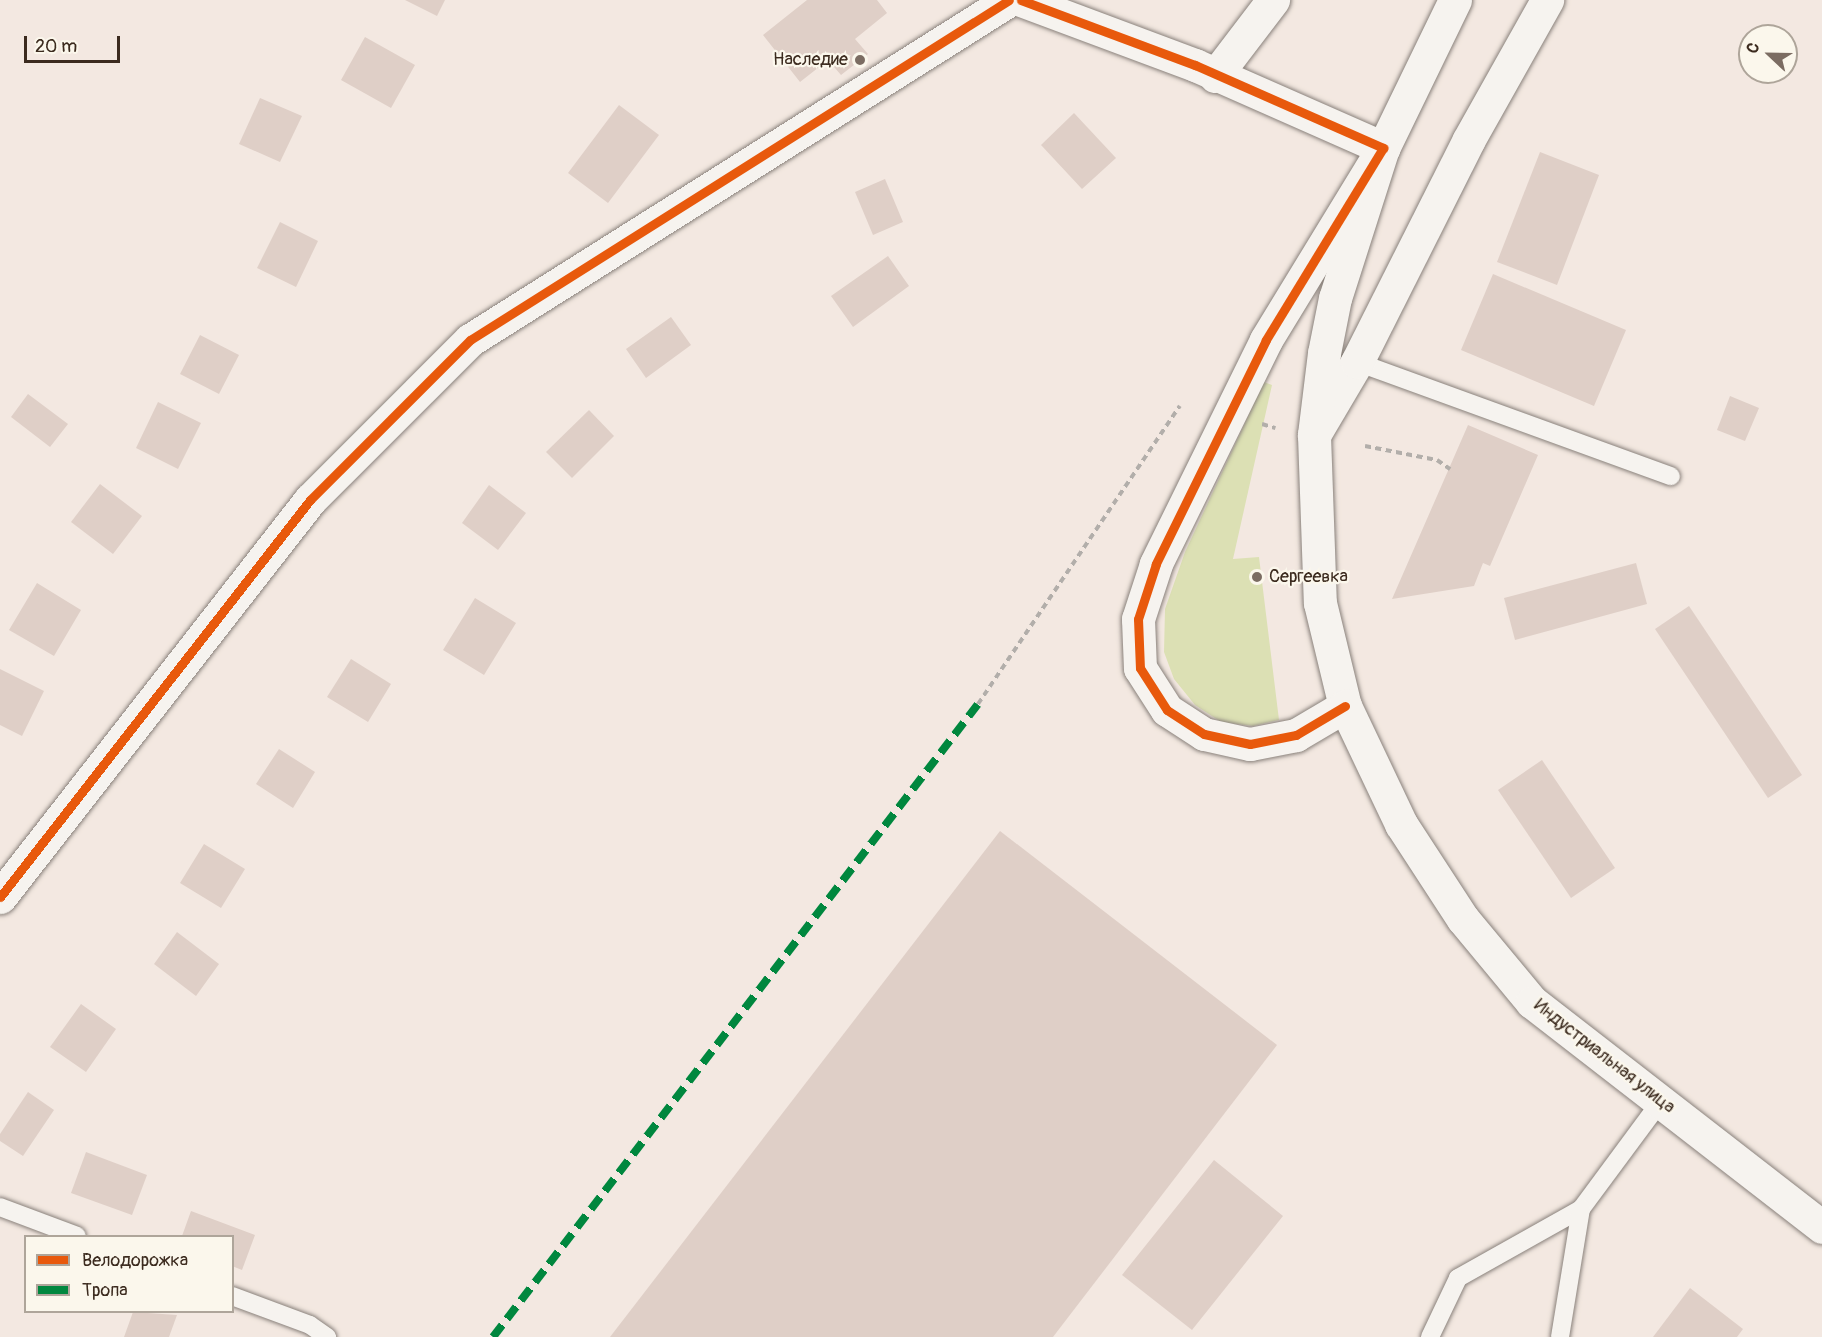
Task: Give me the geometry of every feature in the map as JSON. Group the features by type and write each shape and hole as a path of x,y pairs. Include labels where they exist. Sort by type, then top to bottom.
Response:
{"street":[{"path":"0,897 310,500 470,340 1009,0"},
{"path":"1021,0 1195,65 1215,76 1383,148 1266,340 1156,564 1138,619 1140,668 1167,710 1204,734 1250,744 1296,735 1345,706"},
{"path":"1215,76 1274,0"},
{"name":"Индустриальная улица","path":"1455,0 1383,148 1335,298 1314,435 1320,603 1345,706 1401,824 1463,919 1532,1002 1822,1227"},
{"path":"1314,435 1357,362 1468,141 1548,0"}],"lane":[{"path":"1357,362 1671,476"},
{"path":"1430,1337 1458,1278 1581,1209 1661,1101"},
{"path":"0,1207 74,1235"},
{"path":"1560,1337 1581,1209"},
{"path":"234,1297 310,1325 327,1337"}],"path":[{"path":"978,704 1180,406"},
{"path":"1365,446 1437,460 1450,469"}],"green space":[{"path":"1264,382 1272,385 1233,559 1259,557 1279,720 1253,726 1221,722 1195,705 1174,679 1164,652 1165,609 1185,552"}],"building":[{"path":"405,0 445,0 437,16"},
{"path":"807,0 877,0 887,13 855,39 868,54 841,75 828,60 800,82 763,35"},
{"path":"365,37 415,65 391,108 341,80"},
{"path":"260,98 302,116 280,162 239,144"},
{"path":"619,105 659,135 608,203 568,173"},
{"path":"1074,113 1116,158 1082,189 1041,145"},
{"path":"1540,152 1599,175 1557,285 1497,262"},
{"path":"885,179 903,222 873,235 855,192"},
{"path":"280,222 318,241 296,287 257,268"},
{"path":"888,256 909,286 853,327 831,296"},
{"path":"1493,274 1626,330 1594,406 1461,350"},
{"path":"671,317 691,345 646,378 626,349"},
{"path":"200,335 239,355 219,394 180,374"},
{"path":"28,394 68,424 50,447 11,417"},
{"path":"1730,396 1759,408 1745,441 1717,430"},
{"path":"158,402 201,423 178,469 136,448"},
{"path":"589,410 614,436 572,478 546,452"},
{"path":"1468,425 1538,455 1490,566 1483,563 1474,586 1392,599"},
{"path":"100,484 142,516 113,554 71,522"},
{"path":"489,485 526,513 498,550 462,523"},
{"path":"1636,563 1647,604 1515,640 1504,598"},
{"path":"37,583 81,610 54,656 9,630"},
{"path":"475,598 516,623 484,675 443,650"},
{"path":"1689,606 1802,775 1768,798 1655,629"},
{"path":"351,659 391,684 368,722 327,697"},
{"path":"0,669 44,691 22,736 0,725"},
{"path":"279,749 315,772 293,808 256,784"},
{"path":"1542,760 1615,868 1571,898 1498,790"},
{"path":"1000,831 1277,1045 1053,1337 610,1337"},
{"path":"204,844 245,869 221,908 180,883"},
{"path":"177,932 219,964 196,996 154,964"},
{"path":"81,1004 116,1029 86,1072 50,1047"},
{"path":"28,1092 54,1110 23,1156 0,1141 0,1134"},
{"path":"86,1152 147,1175 132,1215 71,1193"},
{"path":"1214,1160 1283,1216 1192,1330 1122,1275"},
{"path":"191,1211 255,1235 242,1270 234,1267 234,1235 182,1235"},
{"path":"1690,1288 1743,1329 1737,1337 1653,1337"},
{"path":"133,1313 177,1315 169,1337 124,1337"}],"marked path":[{"path":"493,1337 978,704"}],"cycle path":[{"path":"0,897 310,500 470,340 1009,0"},
{"path":"1021,0 1195,65 1383,148 1266,340 1156,564 1138,619 1140,668 1167,710 1204,734 1250,744 1296,735 1345,706"}],"place":[{"name":"Наследие","path":"860,60"},
{"name":"Сергеевка","path":"1257,577"}]}
